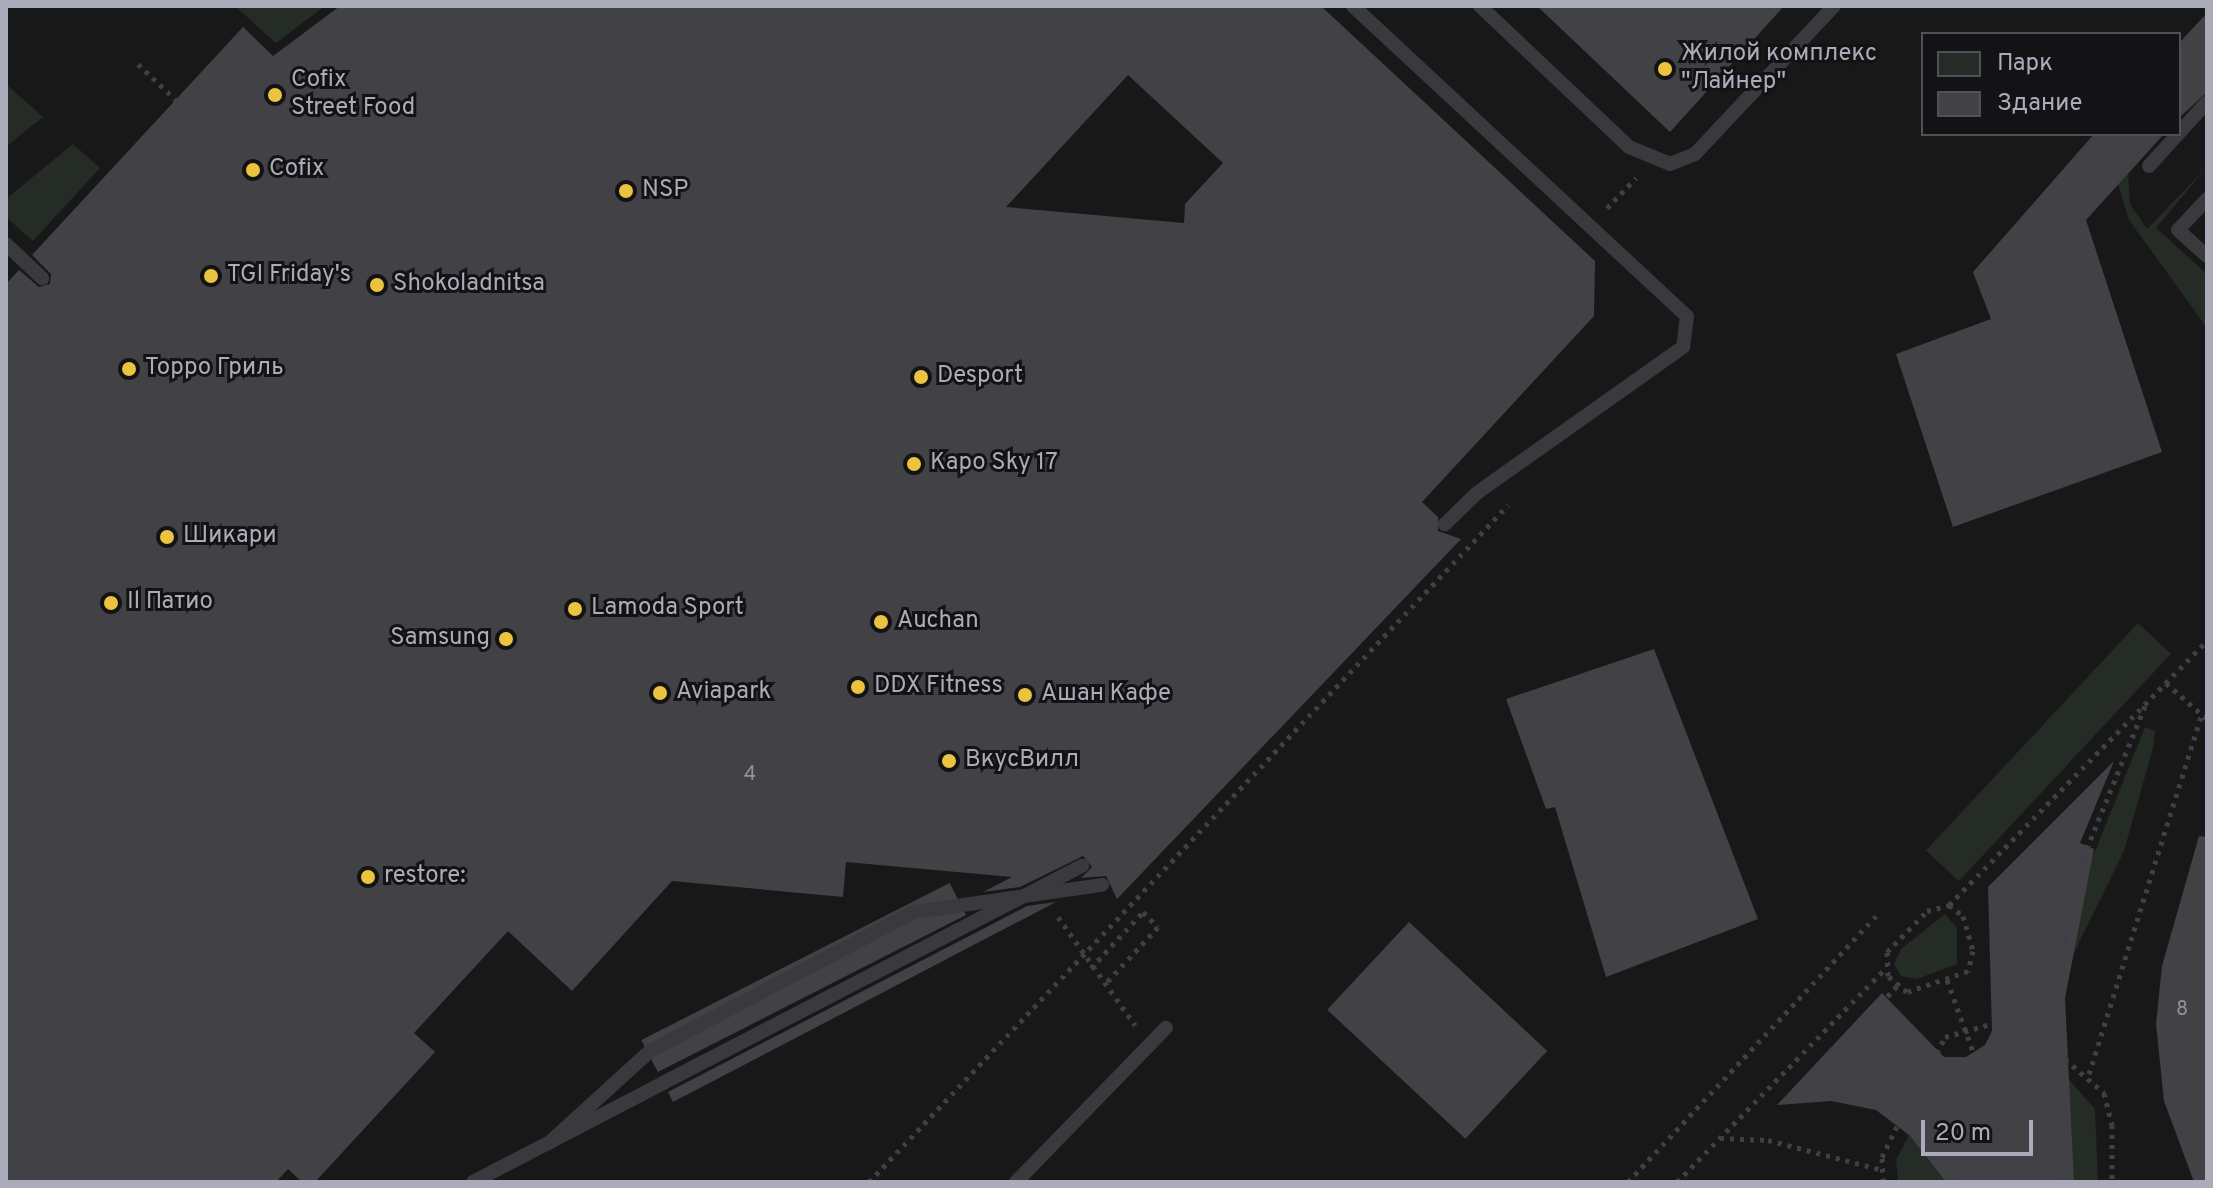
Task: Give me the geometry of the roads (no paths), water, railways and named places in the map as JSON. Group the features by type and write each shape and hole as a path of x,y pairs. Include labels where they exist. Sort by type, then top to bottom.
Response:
{"lane":[{"path":"1353,6 1591,226 1679,302 1689,331 1683,347 1477,493 1445,524"},
{"path":"1480,6 1652,161 1695,154 1834,6"},
{"path":"2181,131 2207,102"},
{"path":"2149,166 2176,136"},
{"path":"2207,199 2178,230 2207,256"},
{"path":"6,244 42,278"},
{"path":"473,1182 1082,866"},
{"path":"549,1143 650,1051 914,912 1102,885"},
{"path":"1016,1182 1166,1028"}],"place":[{"name":"Жилой комплекс \"Лайнер\"","path":"1665,69"},
{"name":"Cofix Street Food","path":"275,95"},
{"name":"Cofix","path":"253,170"},
{"name":"NSP","path":"626,191"},
{"name":"TGI Friday's","path":"211,276"},
{"name":"Shokoladnitsa","path":"377,285"},
{"name":"Торро Гриль","path":"129,369"},
{"name":"Desport","path":"921,377"},
{"name":"Каро Sky 17","path":"914,464"},
{"name":"Шикари","path":"167,537"},
{"name":"Il Патио","path":"111,603"},
{"name":"Lamoda Sport","path":"575,609"},
{"name":"Auchan","path":"881,622"},
{"name":"Samsung","path":"506,639"},
{"name":"DDX Fitness","path":"858,687"},
{"name":"Aviapark","path":"660,693"},
{"name":"Ашан Кафе","path":"1025,695"},
{"name":"ВкусВилл","path":"949,761"},
{"name":"restore:","path":"368,877"}]}
